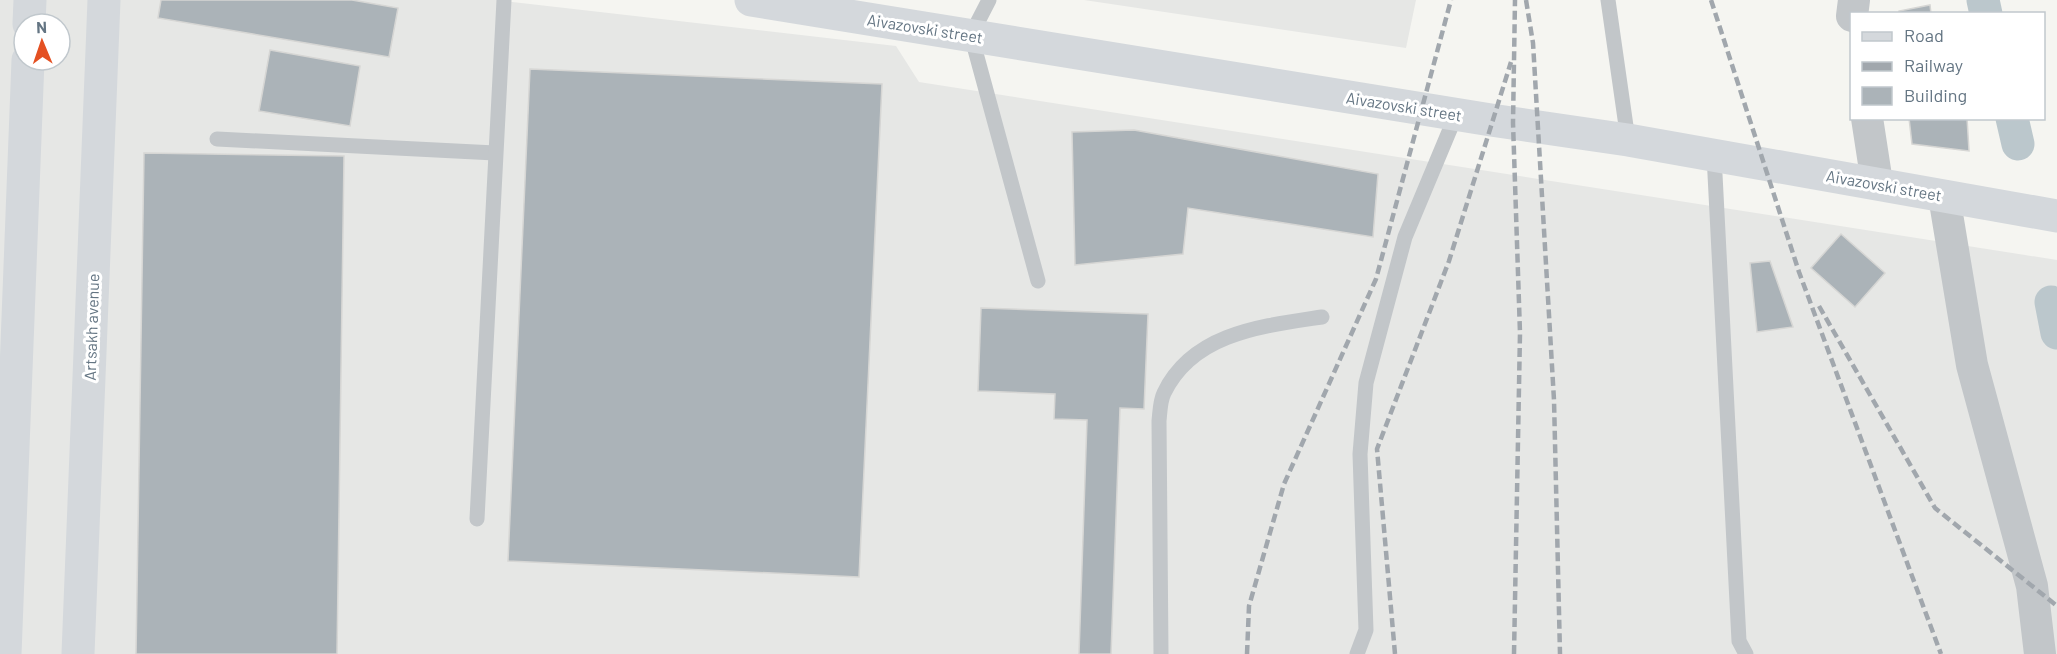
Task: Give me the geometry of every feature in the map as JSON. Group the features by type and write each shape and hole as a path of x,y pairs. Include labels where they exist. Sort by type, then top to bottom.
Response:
{"main road":[{"name":"Artsakh avenue","path":"78,654 104,0"},
{"name":"Aivazovski street","path":"751,0 1456,115 1628,140 2057,216"},
{"path":"5,654 28,72"}],"street":[{"path":"1867,120 1877,183"},
{"path":"1944,196 1972,365 2032,586 2040,654"}],"lane":[{"path":"477,519 504,0"},
{"path":"989,0 971,35 1038,281"},
{"path":"1608,0 1628,140"},
{"path":"1357,654 1366,630 1360,454 1366,383 1405,237 1456,115"},
{"path":"217,139 495,153"},
{"path":"1714,155 1739,641 1746,654"},
{"path":"1161,654 1159,421 1163,395 1183,364 1214,342 1271,324 1322,317"}],"shaded area":[{"path":"0,0 496,0 896,46 919,82 2057,260 2057,654 0,654"},
{"path":"1084,0 1416,0 1406,48"}],"building":[{"path":"161,0 352,0 398,8 389,57 158,18"},
{"path":"1930,5 1931,12 1899,12"},
{"path":"270,50 360,66 350,126 259,111"},
{"path":"530,69 882,84 859,577 508,561"},
{"path":"1909,120 1967,120 1969,151 1912,144"},
{"path":"1134,130 1378,174 1373,237 1188,208 1183,254 1075,265 1072,132"},
{"path":"144,153 344,156 337,654 136,654"},
{"path":"1841,234 1885,273 1855,307 1811,268"},
{"path":"1770,261 1793,327 1757,332 1750,263"},
{"path":"981,308 1148,314 1144,409 1120,408 1111,654 1079,654 1087,420 1054,419 1055,394 978,391"}],"waterway":[{"path":"1983,0 1986,12"},
{"path":"2012,120 2018,144"},
{"path":"2051,302 2057,333"}],"railway":[{"path":"1247,654 1249,606 1284,484 1376,279 1451,0"},
{"path":"1514,654 1520,333 1513,123 1515,0"},
{"path":"1526,0 1533,43 1554,400 1560,654"},
{"path":"1711,0 1799,272 1941,654"},
{"path":"1395,654 1377,449 1449,261 1511,62"},
{"path":"1819,306 1935,508 2057,606"}]}
